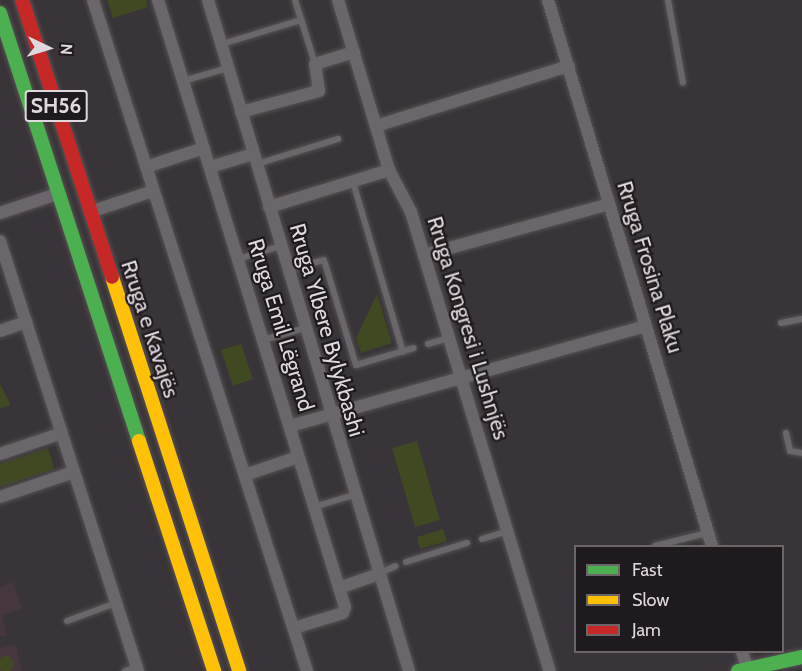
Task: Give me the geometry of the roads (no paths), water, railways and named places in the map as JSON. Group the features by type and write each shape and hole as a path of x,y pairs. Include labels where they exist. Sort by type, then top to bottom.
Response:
{"main road":[{"name":"Rruga e Kavajës","path":"22,0 240,671"},
{"name":"Rruga e Kavajës","path":"0,13 214,671"},
{"path":"743,670 802,657"}],"street":[{"path":"93,0 307,671"},
{"name":"Rruga Emil Lëgrand","path":"158,0 339,588 343,613 294,628"},
{"name":"Rruga Kongresi i Lushnjës","path":"338,0 389,170 411,212 550,671"},
{"name":"Rruga Frosina Plaku","path":"548,0 712,545"},
{"name":"Rruga Ylbere Bylykbashi","path":"211,1 221,44 330,415 409,671"},
{"path":"241,112 319,91 315,64 354,52"},
{"path":"376,126 569,66"},
{"path":"146,166 204,148"},
{"path":"210,167 255,159"},
{"path":"269,207 389,170"},
{"path":"90,212 153,191"},
{"path":"0,213 57,194"},
{"path":"424,255 609,204"},
{"path":"0,241 6,283 26,322 116,603 133,670"},
{"path":"0,331 26,322"},
{"path":"290,426 645,326"},
{"path":"0,454 62,434"},
{"path":"245,475 298,457"},
{"path":"0,497 74,472"},
{"path":"339,588 379,573"},
{"path":"742,653 743,670"}],"lane":[{"path":"295,0 315,64"},
{"path":"668,0 682,83"},
{"path":"221,44 301,20"},
{"path":"183,81 228,68"},
{"path":"255,159 338,139"},
{"path":"353,181 403,352"},
{"path":"238,259 281,246"},
{"path":"287,269 324,260 356,366 414,348"},
{"path":"781,323 802,319"},
{"path":"263,340 305,328"},
{"path":"428,344 449,338"},
{"path":"786,433 790,451 802,453"},
{"path":"314,507 354,495"},
{"path":"482,539 508,531"},
{"path":"660,545 707,533"},
{"path":"406,562 467,543"},
{"path":"379,573 396,566"},
{"path":"66,621 116,603"}]}
